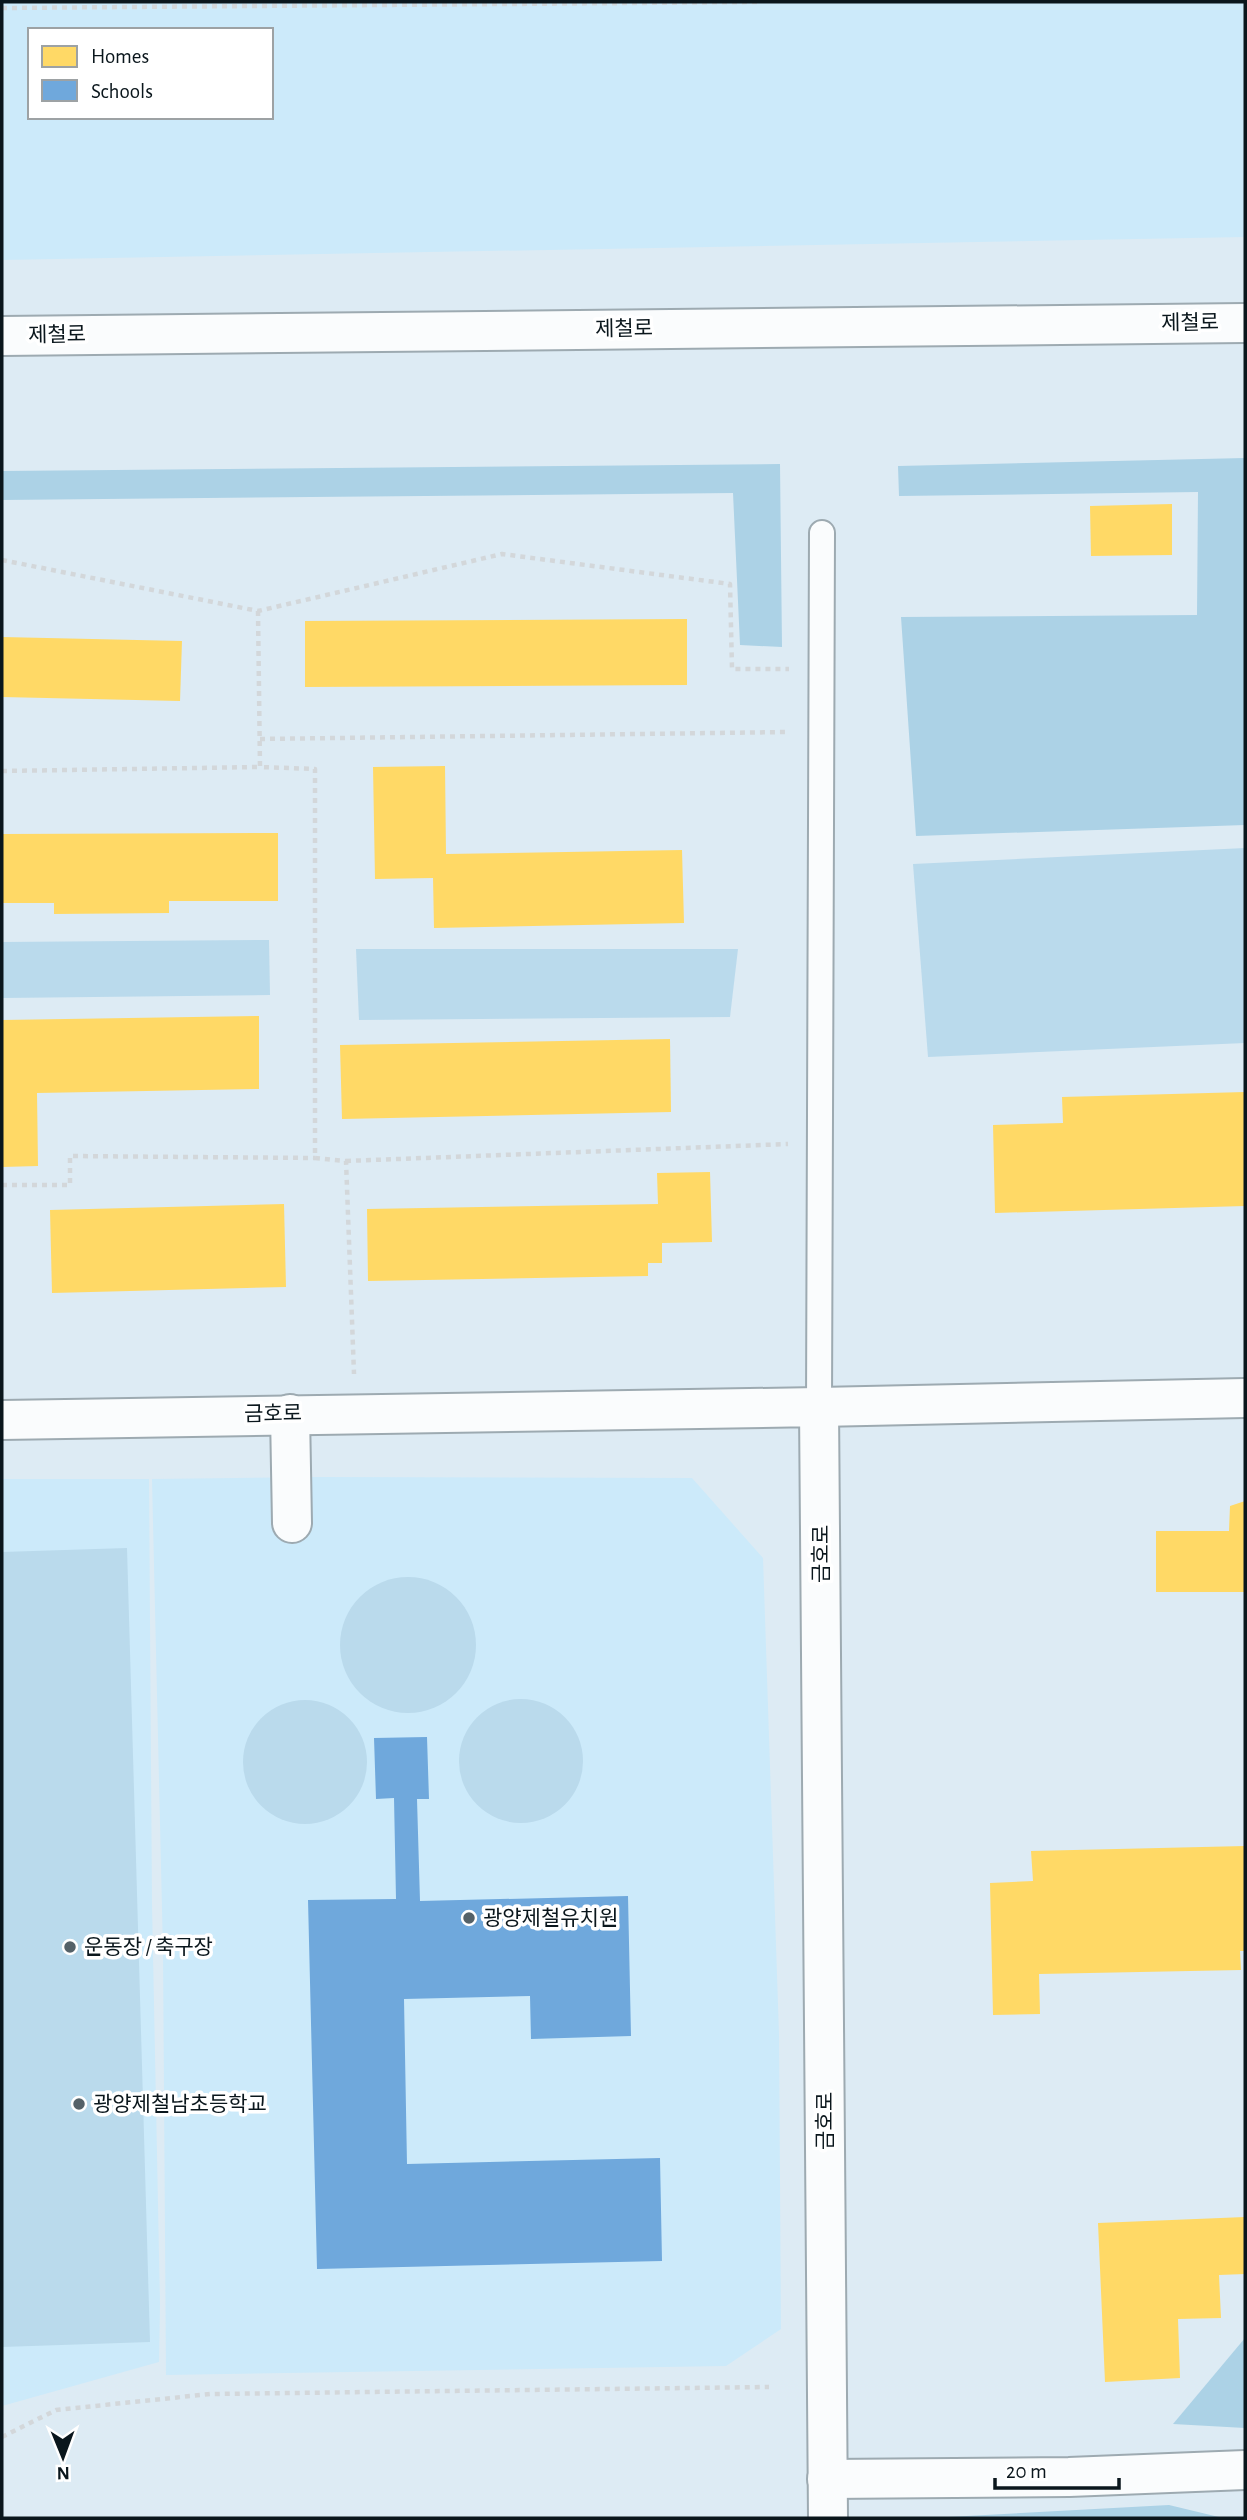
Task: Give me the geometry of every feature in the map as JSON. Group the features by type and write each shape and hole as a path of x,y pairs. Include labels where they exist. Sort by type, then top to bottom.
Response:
{"street":[{"name":"제철로","path":"2,336 1245,323"},
{"path":"820,1407 1245,1398"},
{"name":"금호로","path":"2,1420 820,1407 828,2518"},
{"path":"290,1414 292,1523"},
{"path":"827,2479 1069,2477 1245,2470"}],"lane":[{"path":"820,1407 822,533"}],"path":[{"path":"2,8 759,2"},
{"path":"2,560 258,611 502,554 730,584 732,669 821,669"},
{"path":"258,611 261,767"},
{"path":"260,739 821,732"},
{"path":"2,771 261,767 315,769 315,1158"},
{"path":"2,1185 70,1185 70,1156 315,1158 346,1161 821,1143"},
{"path":"346,1161 355,1413"},
{"path":"2,2437 56,2410 211,2395 769,2388"}],"shaded area":[{"path":"2,2 1245,2 1245,237 2,260"},
{"path":"1245,458 1245,825 916,836 901,617 1197,615 1198,492 899,496 898,466"},
{"path":"780,464 782,647 740,645 733,493 2,500 2,471"},
{"path":"1245,848 1245,1043 928,1057 913,864"},
{"path":"269,940 270,995 2,998 2,942"},
{"path":"356,949 738,949 730,1017 359,1020"},
{"name":"광양제철유치원","path":"692,1478 763,1558 779,2034 781,2329 726,2366 166,2375 163,1952 152,1479"},
{"name":"운동장 / 축구장","path":"2,1479 149,1479 152,1904 160,2304 159,2362 2,2406"},
{"name":"운동장 / 축구장","path":"127,1548 150,2342 2,2347 2,1552"},
{"path":"408,1577 434,1583 456,1597 470,1619 476,1645 470,1671 456,1693 434,1707 408,1713 382,1707 360,1693 346,1671 340,1645 346,1619 360,1597 382,1583"},
{"path":"521,1699 545,1704 565,1717 578,1737 583,1761 578,1785 565,1805 545,1818 521,1823 497,1818 477,1805 464,1785 459,1761 464,1737 477,1717 497,1704"},
{"path":"305,1700 329,1704 349,1718 363,1738 367,1762 363,1786 349,1806 329,1820 305,1824 281,1820 261,1806 247,1786 243,1762 247,1738 261,1718 281,1704"},
{"path":"1245,2338 1245,2428 1173,2424"},
{"path":"1169,2505 1223,2518 947,2518 948,2517"}],"building: Homes":[{"path":"1172,504 1172,555 1091,556 1090,506"},
{"path":"687,619 687,685 305,687 305,621"},
{"path":"2,637 182,641 180,701 2,697"},
{"path":"445,766 446,854 682,850 684,923 434,928 433,878 375,879 373,767"},
{"path":"278,833 278,901 169,901 169,913 54,914 54,903 2,903 2,834"},
{"path":"259,1016 259,1089 37,1093 38,1166 2,1167 2,1020"},
{"path":"670,1039 671,1112 342,1119 340,1045"},
{"path":"1245,1092 1245,1206 995,1213 993,1125 1063,1123 1062,1097"},
{"path":"710,1172 712,1242 662,1243 662,1263 648,1263 648,1276 368,1281 367,1209 658,1204 657,1173"},
{"path":"284,1204 286,1287 52,1293 50,1210"},
{"path":"1245,1501 1245,1592 1156,1592 1156,1531 1229,1531 1230,1506"},
{"path":"1245,1846 1245,1951 1240,1951 1241,1970 1039,1974 1040,2014 993,2015 990,1883 1033,1881 1031,1851"},
{"path":"1245,2217 1245,2274 1219,2275 1221,2318 1178,2319 1180,2378 1105,2382 1098,2223"}],"building: Schools":[{"path":"427,1737 429,1799 417,1799 420,1901 628,1896 631,2036 531,2039 530,1996 404,1999 407,2164 660,2158 662,2261 317,2269 308,1900 396,1899 394,1798 376,1799 374,1738"}],"place":[{"name":"광양제철유치원","path":"469,1918"},
{"name":"운동장 / 축구장","path":"70,1947"},
{"name":"광양제철남초등학교","path":"79,2104"}]}
